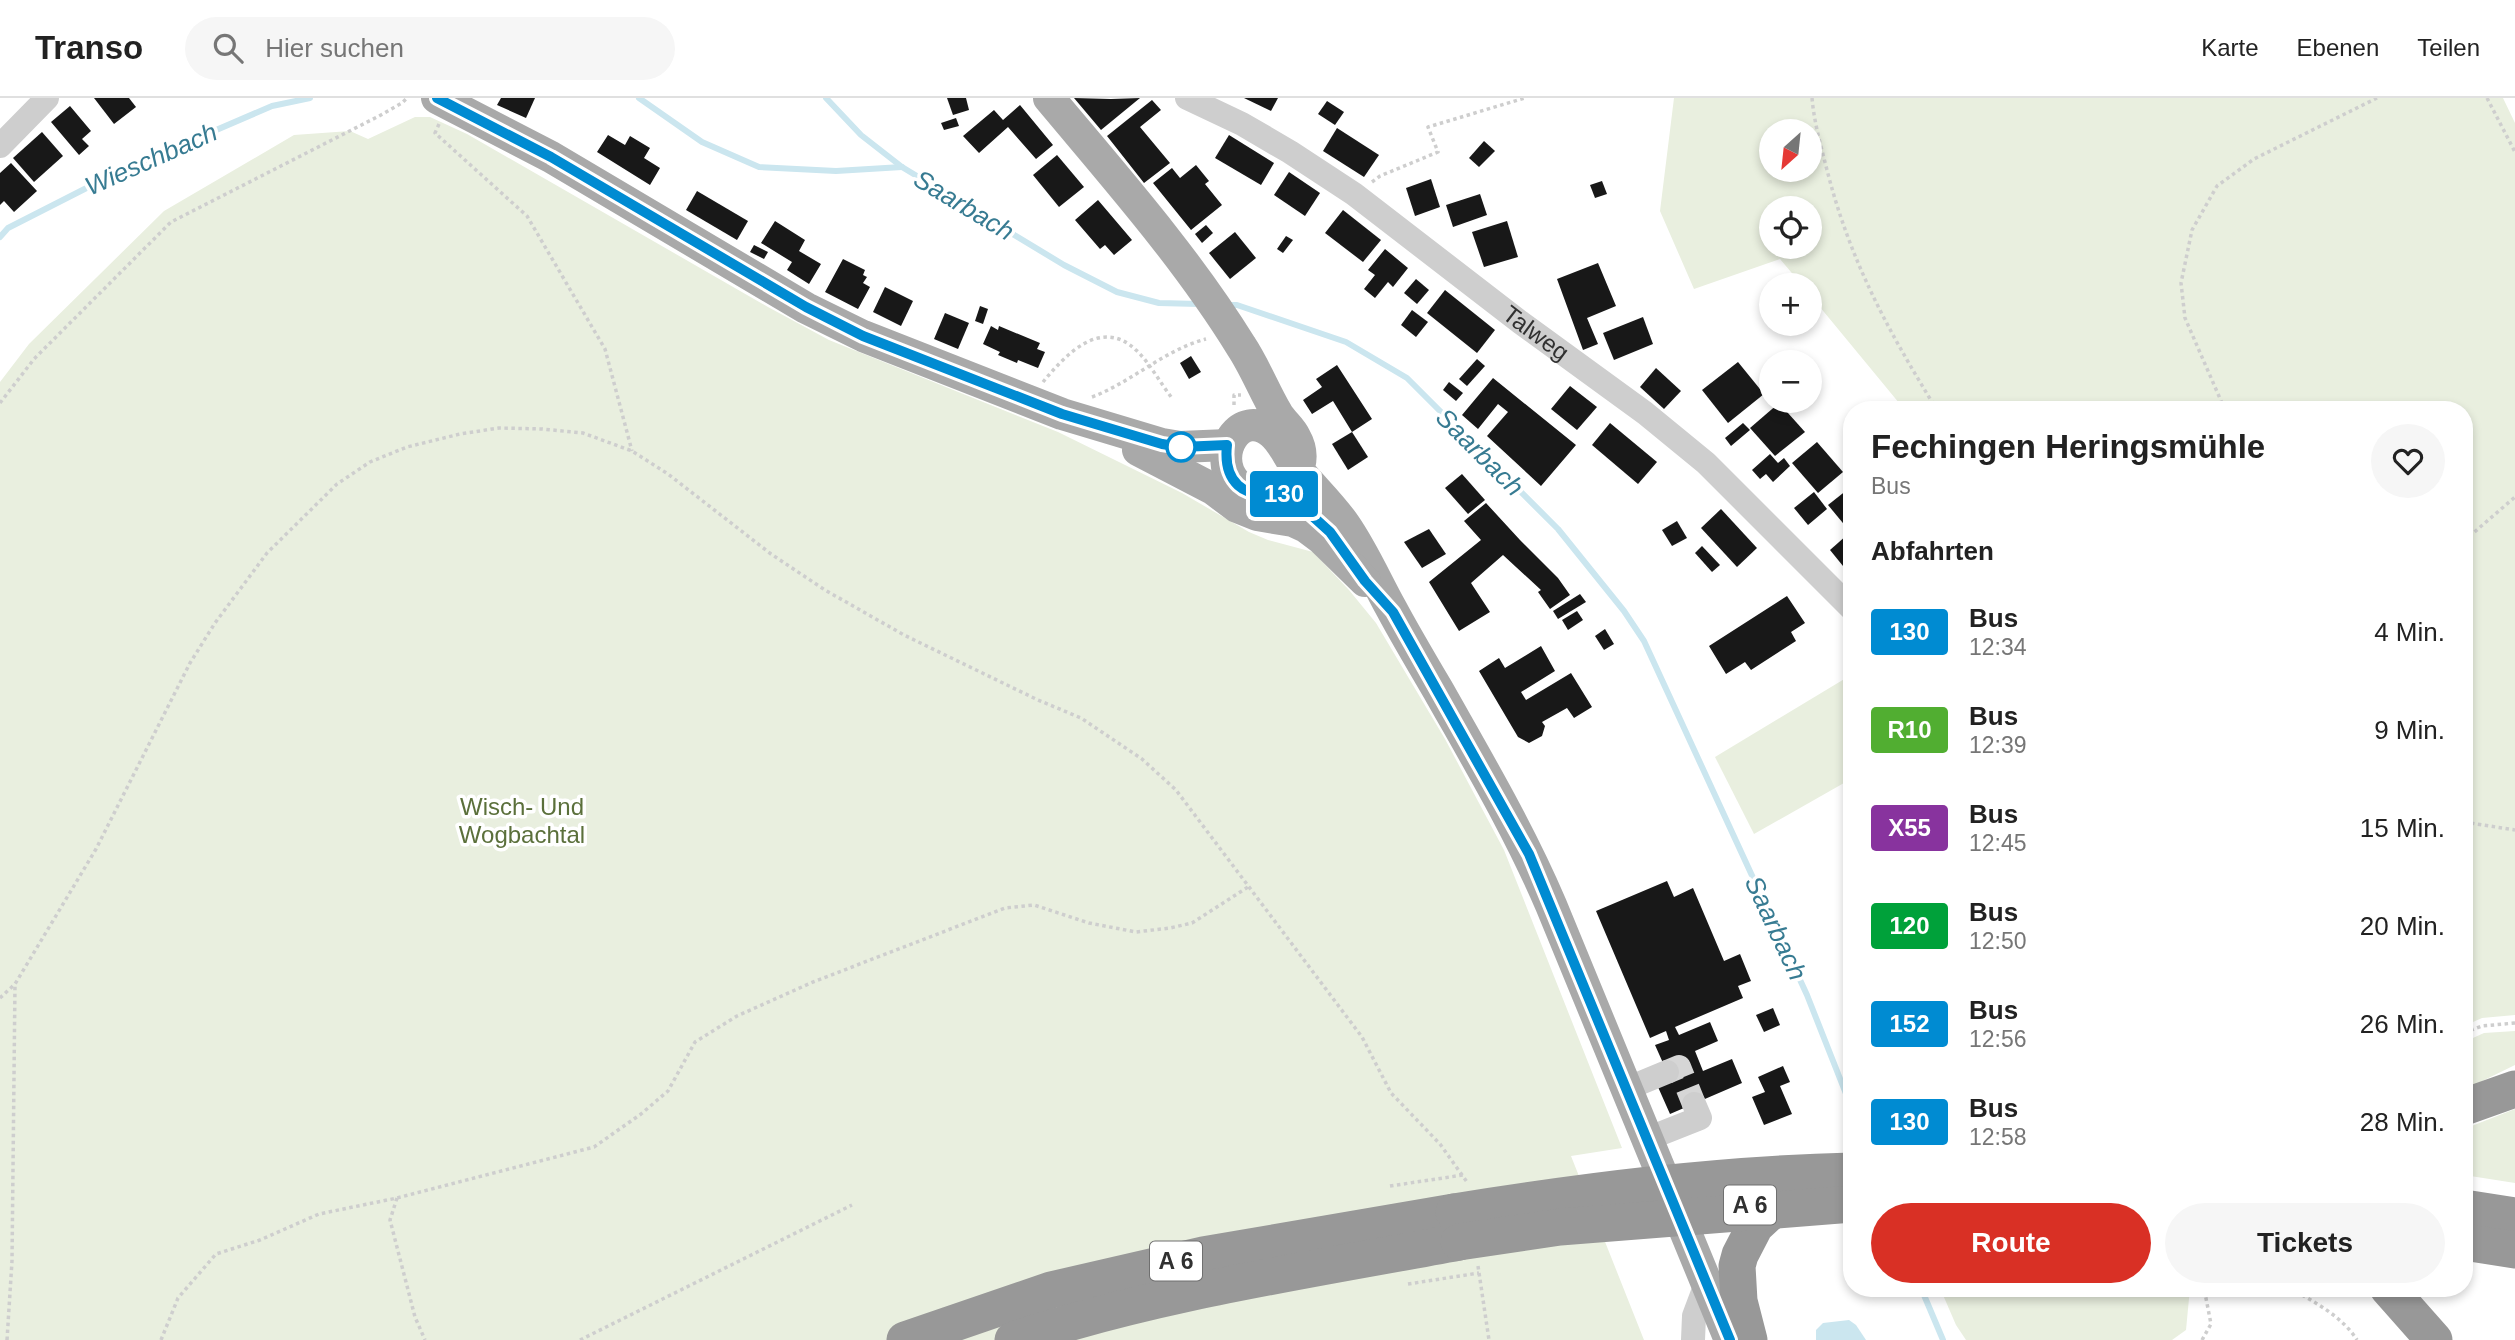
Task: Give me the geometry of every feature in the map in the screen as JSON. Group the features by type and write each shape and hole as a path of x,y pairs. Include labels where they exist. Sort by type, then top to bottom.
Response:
{"highway":[{"path":"2473,1104 2515,1089"},
{"name":"A 6","path":"1670,1196 1842,1188"},
{"name":"A 6","path":"905,1340 1063,1287 1203,1255 1465,1226 1560,1227 1842,1188"},
{"path":"1749,1340 1739,1301 1737,1266 1755,1226 1776,1192"},
{"path":"2473,1209 2515,1216"},
{"name":"A 6","path":"1013,1340 1066,1322 1465,1226"},
{"path":"2473,1243 2515,1250"},
{"path":"2396,1297 2428,1333"},
{"path":"2407,1297 2428,1333"}],"main road":[{"path":"1049,98 1189,271 1227,339 1242,367 1246,394 1234,448 1234,482 1247,492 1265,495 1289,481 1302,456 1294,435 1227,339"},
{"path":"440,107 564,164 814,312 874,341 1031,402 1074,407 1162,444 1234,448"},
{"path":"1074,407 1105,437 1176,462 1234,448 1257,426 1269,430 1279,439 1289,481 1309,513 1330,532 1365,581"},
{"path":"1138,450 1213,489 1237,507 1257,515 1306,527 1365,581 1393,612"},
{"path":"1289,481 1345,525 1529,854 1730,1340"}],"street":[{"path":"0,146 47,98"},
{"name":"Talweg","path":"1187,98 1242,124 1354,194 1520,322 1645,413 1706,463 1843,600"},
{"path":"1626,1089 1667,1072"},
{"path":"1647,1139 1700,1118 1694,1104"},
{"path":"1693,1340 1694,1316 1706,1283"}],"path":[{"path":"0,403 34,359 171,222 379,116 407,98"},
{"path":"1354,194 1380,176 1438,152 1428,127 1525,98"},
{"path":"1812,98 1814,118 1845,232 1868,288 1932,401"},
{"path":"2221,401 2185,318 2181,284 2192,230 2217,186 2254,159 2377,98"},
{"path":"2487,98 2515,152"},
{"path":"440,107 435,133 527,216 605,349 632,451"},
{"path":"1031,402 1043,381 1070,352 1091,340 1109,337 1121,338 1138,352 1172,398"},
{"path":"1074,407 1107,392 1185,344 1227,339"},
{"path":"0,998 15,984 96,849 190,663 215,623 267,553 307,511 337,484 369,462 407,447 499,428 583,433 632,451 668,474 771,554 865,615 1081,718 1142,759 1176,790 1362,1037 1391,1093 1440,1144 1463,1175 1465,1226 1479,1273 1489,1340"},
{"path":"2473,533 2515,498"},
{"path":"2473,823 2515,830"},
{"path":"161,1340 178,1298 216,1254 260,1240 319,1214 397,1198 594,1147 668,1091 695,1042 737,1016 813,982 1005,908 1034,905 1089,923 1136,932 1170,929 1199,921 1248,887"},
{"path":"7,1340 12,1261 15,984"},
{"path":"2473,1030 2515,1023"},
{"path":"1390,1186 1463,1175"},
{"path":"397,1198 390,1220 415,1317 425,1340"},
{"path":"580,1340 852,1205"},
{"path":"1408,1284 1479,1273"},
{"path":"2202,1340 2211,1324 2206,1297"},
{"path":"2305,1297 2350,1329 2357,1340"}],"green space":[{"path":"1674,98 2503,98 2515,123 2515,1015 2482,1018 2473,1022 2473,401 1897,401 1822,310 1822,273 1792,273 1780,259 1694,289 1660,211"},
{"name":"Wisch- Und Wogbachtal","path":"415,117 430,117 467,134 829,340 1058,432 1182,493 1249,532 1313,552 1376,623 1445,739 1504,850 1622,1148 1571,1156 1644,1340 0,1340 0,382 29,344 164,211 294,135 350,131 368,139"},
{"path":"1843,680 1843,784 1754,834 1715,757"},
{"path":"2515,1031 2515,1065 2473,1086 2473,1038 2484,1033"},
{"path":"2515,1109 2515,1183 2473,1176 2473,1125"},
{"path":"1944,1297 2189,1297 2186,1330 2172,1340 1966,1340"}],"water":[{"path":"1849,1320 1866,1340 1816,1340 1816,1330 1823,1323"}],"building":[{"path":"94,98 129,98 136,107 114,124"},
{"path":"501,98 535,98 526,118 497,105"},
{"path":"947,98 966,98 969,110 953,115"},
{"path":"1074,98 1111,99 1140,98 1101,130"},
{"path":"1244,98 1278,98 1271,111"},
{"path":"1152,100 1161,110 1140,127 1170,163 1144,183 1107,136"},
{"path":"1327,101 1344,112 1335,125 1318,114"},
{"path":"1020,105 1053,145 1036,159 1008,127 979,153 963,136 994,110 1003,120"},
{"path":"70,106 91,131 82,139 89,146 79,155 51,122"},
{"path":"956,118 959,126 944,130 941,123"},
{"path":"1337,128 1379,155 1364,177 1323,151"},
{"path":"42,132 63,156 34,182 13,158"},
{"path":"608,135 625,145 630,136 650,148 644,158 660,168 650,185 597,152"},
{"path":"1229,135 1274,163 1261,185 1215,158"},
{"path":"1484,141 1495,151 1479,167 1469,158"},
{"path":"1057,155 1084,187 1059,207 1033,175"},
{"path":"11,163 37,191 14,212 4,201 0,205 0,173"},
{"path":"1196,165 1209,181 1205,184 1222,205 1191,230 1153,183 1172,168 1180,178"},
{"path":"1289,172 1320,193 1305,216 1274,195"},
{"path":"1431,179 1440,207 1415,216 1406,188"},
{"path":"1602,181 1607,194 1595,198 1590,185"},
{"path":"697,191 748,221 737,240 686,210"},
{"path":"1480,194 1487,215 1453,227 1446,205"},
{"path":"1098,200 1132,240 1114,255 1105,245 1100,249 1075,220"},
{"path":"1343,210 1381,240 1363,262 1325,233"},
{"path":"775,221 805,240 799,251 821,264 809,284 787,270 792,262 761,243"},
{"path":"1507,221 1518,257 1484,267 1472,232"},
{"path":"1206,225 1213,233 1202,243 1195,234"},
{"path":"1235,232 1256,258 1230,279 1209,253"},
{"path":"1286,236 1293,240 1283,253 1277,249"},
{"path":"754,245 768,252 764,259 750,252"},
{"path":"1385,249 1408,268 1393,287 1388,282 1375,298 1364,289 1375,275 1368,270"},
{"path":"843,259 865,270 863,275 867,277 863,283 870,287 858,309 825,292"},
{"path":"1598,263 1616,306 1587,318 1598,344 1583,350 1557,279"},
{"path":"1416,279 1429,290 1417,304 1404,293"},
{"path":"885,287 913,301 901,326 873,312"},
{"path":"1445,290 1495,330 1477,353 1427,313"},
{"path":"980,306 988,309 983,324 975,321"},
{"path":"1412,310 1428,322 1416,337 1401,325"},
{"path":"945,313 969,323 958,349 934,339"},
{"path":"1643,317 1653,344 1614,360 1603,333"},
{"path":"991,326 998,330 999,326 1040,343 1037,349 1045,352 1038,368 998,355 1000,352 983,344"},
{"path":"1191,356 1201,372 1189,379 1180,363"},
{"path":"1477,359 1485,366 1467,386 1459,379"},
{"path":"1738,362 1759,388 1759,398 1728,423 1702,390"},
{"path":"1337,365 1372,419 1352,432 1333,401 1312,414 1303,400 1322,387 1316,379"},
{"path":"1656,368 1681,391 1664,409 1640,387"},
{"path":"1493,378 1576,445 1541,486 1487,436 1508,412 1498,404 1478,429 1462,415"},
{"path":"1449,382 1463,393 1456,401 1443,390"},
{"path":"1570,386 1597,407 1577,430 1551,409"},
{"path":"1767,413 1788,413 1805,432 1775,456 1750,428"},
{"path":"1610,423 1657,462 1638,484 1592,445"},
{"path":"1743,423 1750,430 1731,446 1725,438"},
{"path":"1352,432 1368,457 1348,470 1332,444"},
{"path":"1817,442 1843,472 1818,493 1792,463"},
{"path":"1770,454 1778,463 1784,458 1790,466 1773,482 1766,474 1760,479 1752,470"},
{"path":"1462,474 1485,500 1468,514 1445,488"},
{"path":"1814,492 1827,509 1808,525 1794,508"},
{"path":"1843,493 1843,523 1828,505"},
{"path":"1486,503 1558,578 1570,595 1550,609 1538,592 1541,590 1503,555 1471,583 1490,612 1459,631 1429,582 1481,540 1464,521"},
{"path":"1721,509 1757,548 1737,567 1701,528"},
{"path":"1677,521 1687,538 1672,546 1662,530"},
{"path":"1429,529 1446,554 1422,568 1404,542"},
{"path":"1843,539 1843,566 1830,550"},
{"path":"1702,546 1720,565 1712,572 1695,553"},
{"path":"1580,594 1586,602 1558,619 1553,611"},
{"path":"1787,596 1805,623 1791,632 1796,641 1751,670 1745,662 1726,674 1709,646"},
{"path":"1577,611 1583,620 1568,630 1562,620"},
{"path":"1605,629 1614,644 1604,650 1595,636"},
{"path":"1541,646 1555,671 1521,692 1526,700 1571,673 1592,707 1574,718 1567,708 1542,722 1545,726 1542,736 1529,743 1518,737 1479,671 1499,658 1505,668"},
{"path":"1667,881 1674,897 1693,888 1724,961 1740,954 1751,981 1738,986 1743,998 1675,1027 1679,1035 1710,1022 1718,1041 1695,1051 1703,1071 1732,1059 1742,1083 1670,1114 1658,1087 1671,1081 1655,1045 1669,1040 1666,1031 1650,1038 1596,911"},
{"path":"1773,1008 1780,1025 1764,1032 1756,1015"},
{"path":"1783,1066 1790,1082 1780,1086 1792,1114 1764,1125 1752,1097 1765,1092 1758,1077"}],"waterway":[{"name":"Wieschbach","path":"0,237 8,228 114,174 272,106 310,98"},
{"name":"Wieschbach","path":"639,98 702,142 759,167 836,171 902,167"},
{"name":"Saarbach","path":"826,98 861,135 902,167 1064,265 1117,292 1159,303 1199,304"},
{"name":"Saarbach","path":"1228,305 1237,305 1346,342 1407,378 1558,529 1624,611 1644,641 1807,995 1843,1086"},
{"name":"Saarbach","path":"1925,1297 1943,1340"}],"tunnel":[{"path":"1667,1072 1679,1067 1694,1104"}],"bus line":[{"name":"130","path":"437,98 551,157 806,307 863,336 1062,414 1162,444 1181,447 1227,445 1226,459 1234,482 1247,492 1265,495 1279,491 1330,532 1365,581 1393,612 1529,854 1730,1340"}]}
